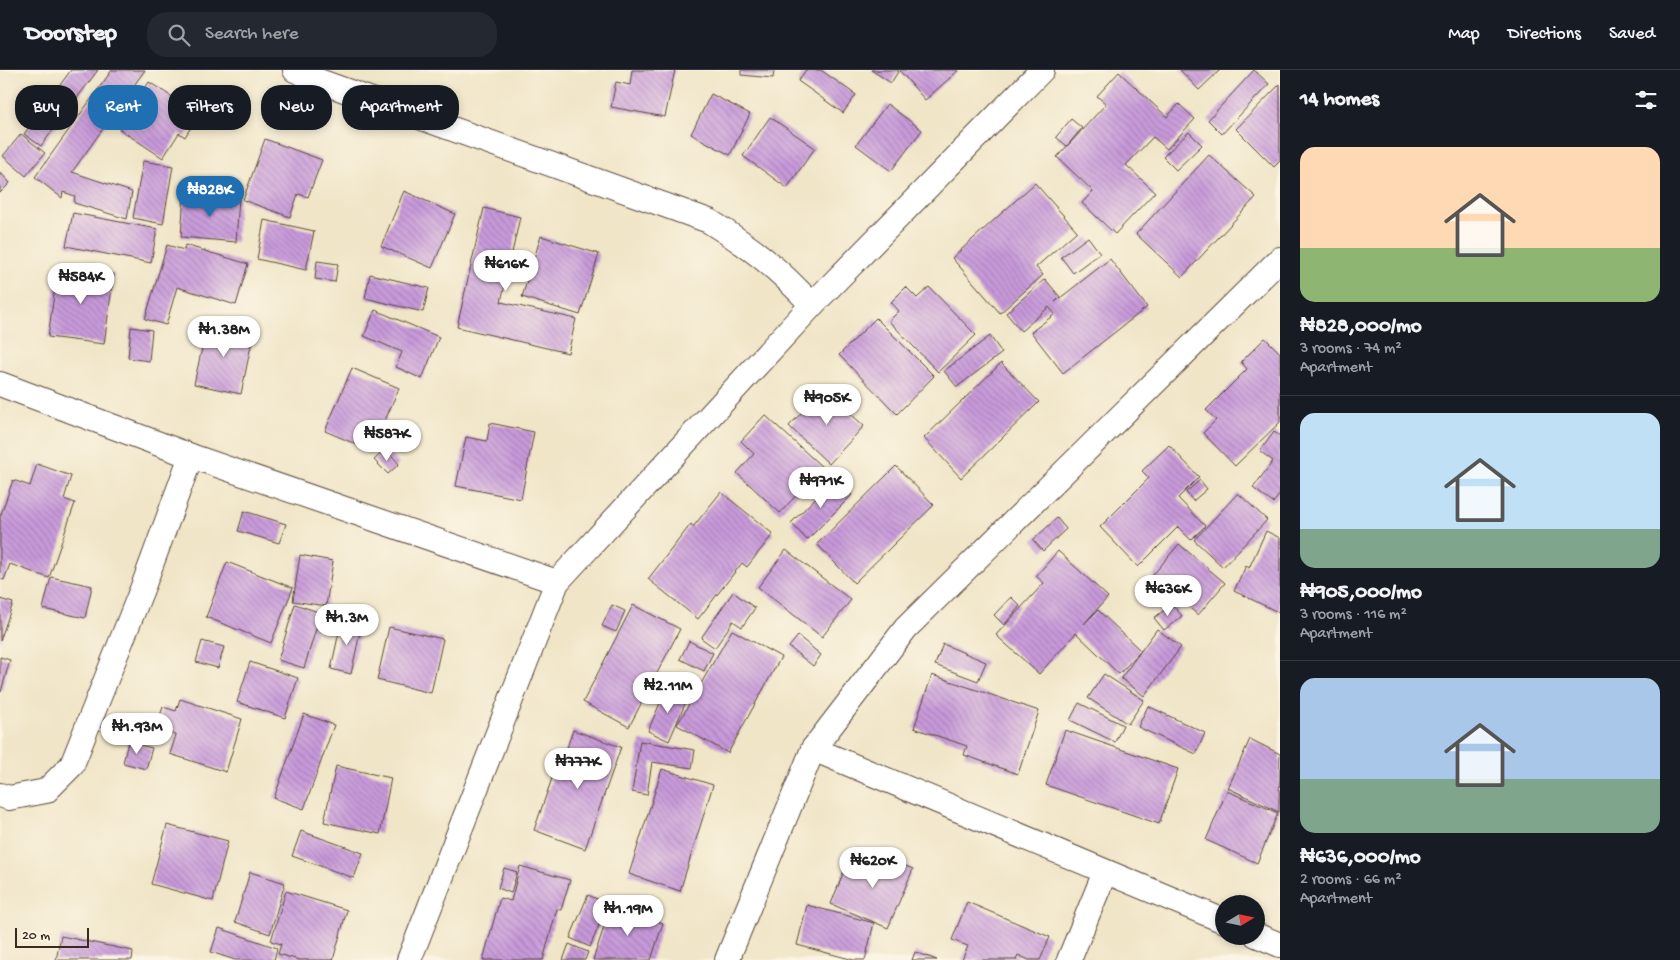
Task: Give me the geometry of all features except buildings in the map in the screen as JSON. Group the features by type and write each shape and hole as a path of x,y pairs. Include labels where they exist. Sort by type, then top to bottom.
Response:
{"street":[{"path":"295,70 319,81 709,220 783,273 812,305"},
{"path":"410,960 557,582 812,305 1042,70"},
{"path":"727,960 813,749 906,628 1280,259"},
{"path":"0,384 191,456 557,582"},
{"path":"0,795 9,798 46,791 72,765 144,584 191,456"},
{"path":"813,749 1215,917"},
{"path":"1069,960 1105,872"},
{"path":"1265,939 1280,945"},
{"path":"1276,960 1280,950"}]}
